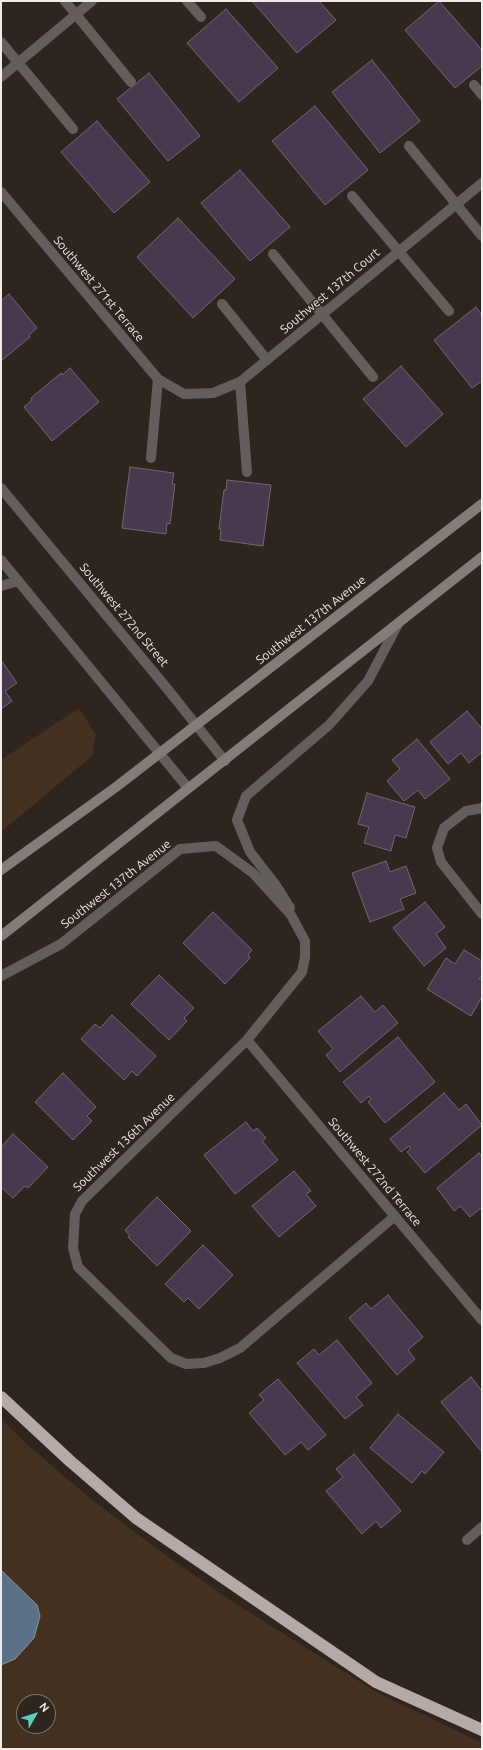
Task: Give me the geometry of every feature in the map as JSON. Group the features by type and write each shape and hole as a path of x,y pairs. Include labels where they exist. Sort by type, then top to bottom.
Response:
{"highway":[{"path":"1,1397 70,1461 136,1518 376,1682 482,1730"}],"main road":[{"name":"Southwest 137th Avenue","path":"1,870 116,787 482,504"},
{"path":"1,936 482,557"}],"street":[{"path":"65,1 132,82"},
{"path":"1,77 92,1"},
{"path":"187,1 201,18"},
{"path":"1,42 73,129"},
{"path":"474,85 482,95"},
{"path":"409,146 482,236"},
{"name":"Southwest 137th Court","path":"184,394 212,393 240,382 482,183"},
{"name":"Southwest 271st Terrace","path":"1,192 158,379 184,394"},
{"path":"352,196 449,311"},
{"path":"273,254 373,377"},
{"path":"222,304 267,360"},
{"path":"151,458 158,379"},
{"path":"240,382 247,472"},
{"name":"Southwest 272nd Street","path":"1,488 225,761"},
{"path":"1,560 132,718 158,754 188,788"},
{"path":"1,586 18,581"},
{"path":"291,916 290,906 250,852 237,820 246,796 329,725 368,681 398,624"},
{"path":"482,808 466,811 444,828 437,848 441,862 482,914"},
{"name":"Southwest 137th Avenue","path":"1,976 61,944 180,849 216,846 253,873 291,916"},
{"name":"Southwest 136th Avenue","path":"291,916 305,942 305,957 302,972 247,1040 82,1201 75,1214 73,1230 73,1248 78,1267 171,1358 186,1364 204,1363 220,1358 240,1348 395,1216"},
{"name":"Southwest 272nd Terrace","path":"247,1040 482,1320"},
{"path":"467,1540 482,1527"}],"shaded area":[{"path":"79,708 96,735 92,756 1,832 1,760"},
{"path":"1,1419 31,1448 91,1499 153,1546 230,1600 378,1693 482,1743 482,1749 1,1749 1,1665 15,1659 34,1638 40,1616 37,1604 1,1570"}],"water":[{"path":"1,1570 37,1605 40,1616 34,1638 15,1659 1,1665"}],"building":[{"path":"252,1 319,1 336,20 297,53"},
{"path":"439,1 482,50 482,66 455,88 405,30"},
{"path":"226,9 278,68 239,102 187,43"},
{"path":"372,60 420,121 380,153 332,92"},
{"path":"149,73 200,136 168,161 117,99"},
{"path":"315,106 368,170 325,205 272,141"},
{"path":"97,121 150,182 114,213 61,152"},
{"path":"240,170 290,227 250,261 201,203"},
{"path":"178,218 235,279 193,318 137,257"},
{"path":"9,294 37,328 29,335 30,337 1,361 1,301"},
{"path":"476,307 482,315 482,381 472,388 434,340"},
{"path":"401,366 443,414 406,447 363,399"},
{"path":"70,368 99,402 52,441 24,407 32,400 31,398 61,373 62,375"},
{"path":"130,467 174,473 172,484 175,484 170,524 167,523 166,534 122,528"},
{"path":"227,480 271,485 263,546 220,540 221,529 219,529 224,490 226,490"},
{"path":"1,660 17,683 5,691 12,701 1,709"},
{"path":"467,711 482,729 482,752 469,763 461,753 448,764 430,742"},
{"path":"417,739 450,779 425,799 418,790 404,801 387,781 400,769 392,760"},
{"path":"367,793 415,807 406,838 395,835 391,851 364,843 369,827 358,824"},
{"path":"386,861 390,872 406,866 416,893 400,899 404,909 370,922 352,873"},
{"path":"425,902 445,927 436,934 446,948 424,966 393,928"},
{"path":"213,912 252,950 248,955 250,958 225,984 183,943"},
{"path":"464,950 482,961 482,975 479,979 482,980 482,997 471,1016 427,989 446,958 455,964"},
{"path":"159,975 194,1008 184,1018 187,1021 169,1040 131,1004"},
{"path":"361,996 375,1012 383,1005 398,1023 340,1072 326,1055 333,1049 318,1031"},
{"path":"112,1015 156,1056 137,1076 132,1071 124,1080 81,1039 95,1024 100,1028"},
{"path":"398,1037 435,1082 385,1123 368,1102 371,1099 369,1096 361,1103 343,1082"},
{"path":"63,1073 96,1107 87,1116 92,1121 73,1140 35,1102"},
{"path":"444,1093 459,1110 466,1104 482,1125 425,1173 407,1152 411,1148 409,1146 401,1152 390,1139"},
{"path":"246,1122 253,1131 257,1128 266,1138 262,1141 278,1160 235,1194 204,1155"},
{"path":"13,1134 48,1167 28,1188 25,1186 13,1198 1,1187 1,1147"},
{"path":"479,1153 482,1157 482,1207 470,1217 460,1206 454,1211 437,1188"},
{"path":"294,1171 311,1191 306,1194 316,1206 279,1237 252,1206"},
{"path":"157,1197 191,1231 157,1266 128,1237 130,1236 125,1230"},
{"path":"203,1245 233,1275 199,1309 188,1298 184,1302 165,1284"},
{"path":"388,1295 423,1337 408,1350 415,1359 397,1375 349,1318 366,1303 371,1309"},
{"path":"337,1340 372,1383 356,1397 363,1405 345,1419 297,1363 314,1349 319,1355"},
{"path":"471,1377 482,1391 482,1452 441,1402"},
{"path":"278,1379 326,1435 308,1450 301,1442 285,1455 249,1413 264,1400 259,1395"},
{"path":"398,1414 444,1452 425,1474 422,1471 412,1483 370,1448"},
{"path":"354,1454 401,1511 381,1528 376,1521 362,1534 326,1491 343,1477 336,1469"}]}
